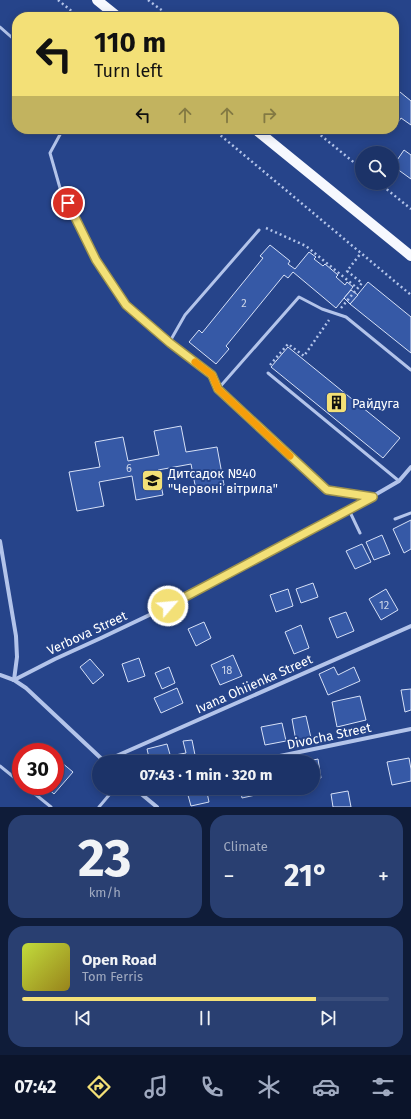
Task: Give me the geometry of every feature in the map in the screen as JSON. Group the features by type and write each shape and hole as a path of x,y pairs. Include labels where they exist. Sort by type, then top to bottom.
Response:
{"main road":[{"path":"97,0 112,12"},
{"path":"262,134 411,256"}],"street":[{"name":"Verbova Street","path":"14,680 55,658 181,600 373,497 398,481 411,468"},
{"path":"0,542 16,636 17,657 14,680"},
{"name":"Ivana Ohiienka Street","path":"121,755 411,626"},
{"path":"0,675 14,680 26,688 98,755"},
{"name":"Divocha Street","path":"285,755 411,729"},
{"path":"143,795 158,807"}],"lane":[{"path":"0,27 12,38"},
{"path":"60,134 50,153 60,188 96,260 126,305 170,343 212,375 218,389 327,490 373,497"},
{"path":"170,343 185,314 259,230"},
{"path":"218,389 299,297 346,318 411,370"},
{"path":"268,373 398,481"},
{"path":"349,510 360,533"},
{"path":"395,519 411,513"},
{"path":"0,766 12,776"},
{"path":"36,795 51,807"},
{"path":"99,807 109,795"}],"path":[{"path":"58,0 73,12"},
{"path":"148,0 164,12"},
{"path":"219,134 411,295"},
{"path":"319,134 355,163"},
{"path":"388,190 411,209"},
{"path":"259,230 263,227 306,246 357,288"},
{"path":"347,301 362,283 348,271 361,253"},
{"path":"268,373 270,366 288,344 304,356 330,320 337,314"}],"building":[{"path":"400,92 411,101 411,125 401,118 399,121"},
{"path":"404,150 411,155 411,179 399,170 399,157"},
{"path":"270,245 290,261 288,264 295,269 309,252 316,257 314,259 323,266 325,264 338,275 336,277 345,285 347,282 353,287 336,308 293,272 288,278 284,275 226,346 229,349 216,364 189,342 199,330 202,333 263,258 260,256"},
{"path":"368,282 411,317 411,353 350,304"},
{"path":"351,290 358,295 350,304 344,298"},
{"name":"Райдуга","path":"288,347 400,438 383,458 271,367"},
{"path":"181,426 186,452 217,447 224,485 196,490 191,464 158,470 163,495 136,500 132,476 99,482 104,506 77,511 69,472 100,467 95,442 123,437 128,461 159,455 154,431"},
{"path":"411,520 411,549 404,553 393,529"},
{"path":"382,535 390,554 374,560 366,542"},
{"path":"362,544 371,562 355,569 346,551"},
{"path":"313,583 318,597 301,603 296,589"},
{"path":"288,589 293,606 276,612 270,595"},
{"path":"386,589 398,610 381,620 369,599"},
{"path":"346,612 354,631 337,638 329,618"},
{"path":"204,622 211,638 196,646 188,629"},
{"path":"301,625 309,648 294,654 285,632"},
{"path":"233,655 242,676 220,685 211,665"},
{"path":"139,658 145,676 128,682 122,664"},
{"path":"90,659 104,675 93,684 80,667"},
{"path":"169,667 175,683 162,689 155,673"},
{"path":"334,667 338,675 354,667 360,681 328,695 319,674"},
{"path":"177,688 183,703 161,713 154,698"},
{"path":"411,689 411,710 405,712 401,690"},
{"path":"360,696 366,720 337,727 332,702"},
{"path":"306,716 311,738 296,741 292,719"},
{"path":"282,723 286,741 265,745 261,727"},
{"path":"192,740 195,755 175,755 186,753 183,741"},
{"path":"167,744 170,755 148,755 147,749"},
{"path":"409,758 411,781 392,785 387,762"},
{"path":"64,764 73,772 64,782"},
{"path":"348,791 351,807 333,807 331,794"},
{"path":"188,795 208,795 209,802 191,806"},
{"path":"241,795 256,795 242,798"}],"slow traffic":[{"path":"195,362 212,375 218,389 290,456"}],"place":[{"name":"Райдуга","path":"336,403"},
{"name":"Дитсадок №40 \"Червоні вітрила\"","path":"152,480"}],"route":[{"path":"68,203 96,260 126,305 140,319 212,375 218,389 327,490 373,497 168,606"}]}
